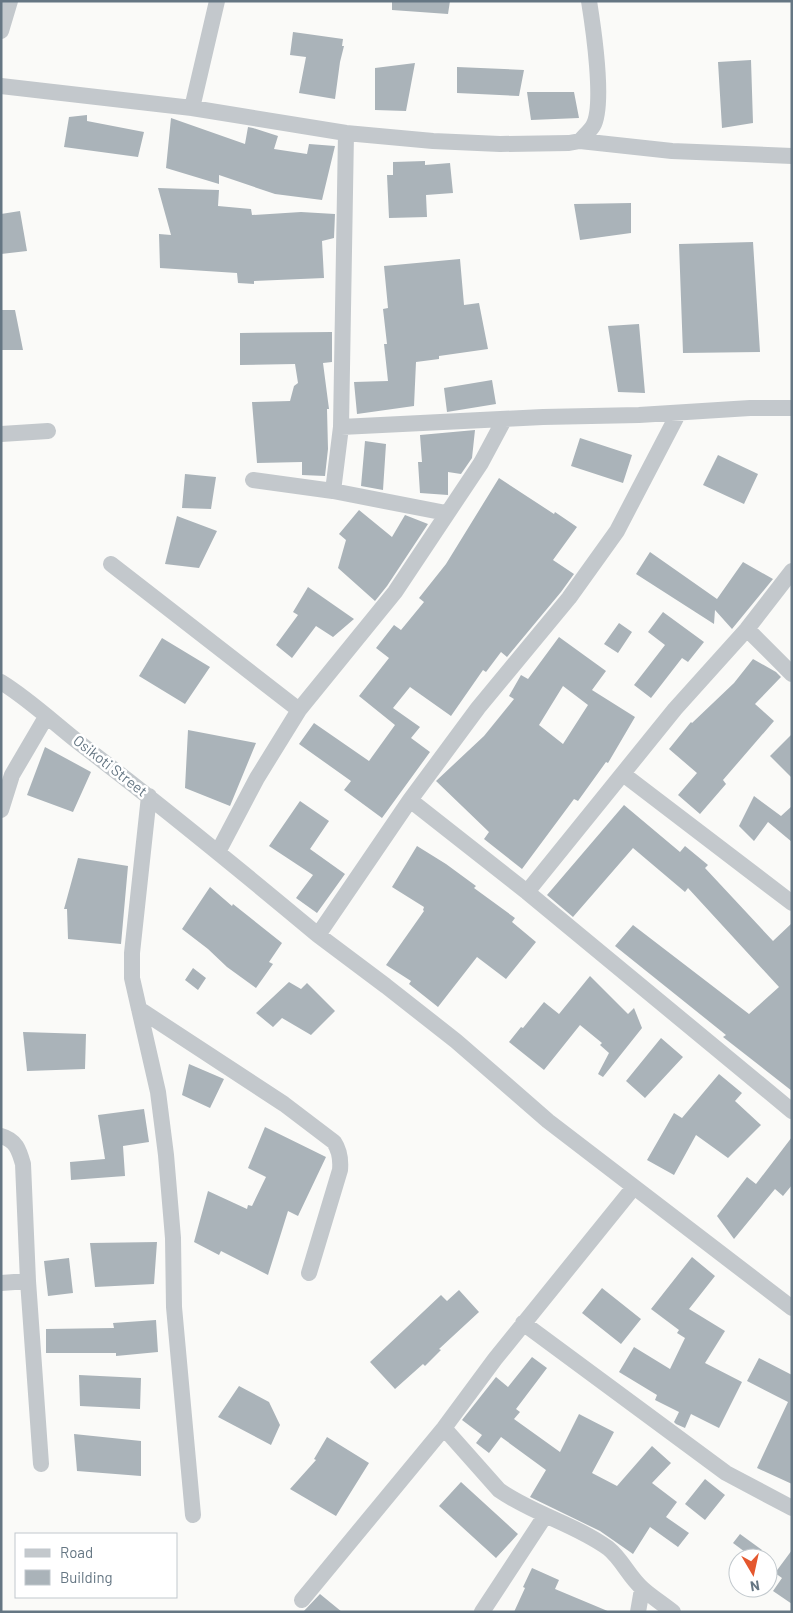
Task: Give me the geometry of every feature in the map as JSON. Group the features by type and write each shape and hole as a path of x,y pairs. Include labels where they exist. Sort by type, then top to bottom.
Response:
{"street":[{"path":"1,31 10,1"},
{"path":"192,108 217,1"},
{"path":"580,141 594,126 599,99 589,1"},
{"path":"1,86 192,108 346,133 433,141 500,144 569,144 580,141 672,152 792,156"},
{"path":"333,491 340,427 346,133"},
{"path":"340,427 543,417 678,414 750,408 792,408"},
{"path":"318,935 410,800 478,708 569,598 617,531 678,414"},
{"path":"218,852 256,778 300,710 395,592 481,462 504,420"},
{"path":"1,434 48,431"},
{"path":"253,480 333,491 446,513"},
{"path":"111,564 300,710"},
{"path":"527,892 674,708 747,629 792,571"},
{"path":"747,629 792,674"},
{"name":"Osikoti Street","path":"1,682 16,691 46,717 149,796 318,935 440,1029 548,1121 792,1308"},
{"path":"1,810 12,775 46,717"},
{"path":"622,774 792,903"},
{"path":"149,796 132,953 132,978 158,1092 166,1155 173,1238 174,1307 193,1514"},
{"path":"410,800 527,892 792,1112"},
{"path":"139,1009 284,1104 334,1142 341,1158 340,1170 309,1273"},
{"path":"1,1136 11,1139 19,1149 23,1164 28,1281 41,1464"},
{"path":"302,1600 444,1428 523,1323 634,1187"},
{"path":"1,1283 28,1281"},
{"path":"523,1323 726,1473 792,1508"},
{"path":"444,1428 499,1490 545,1516 591,1537 609,1549 642,1588 673,1612"},
{"path":"482,1612 545,1516"},
{"path":"638,1612 642,1588"}],"building":[{"path":"392,1 450,1 448,14 392,10"},
{"path":"293,32 343,39 342,46 344,46 335,99 299,93 306,57 290,55"},
{"path":"751,60 753,123 722,128 718,62"},
{"path":"415,63 406,111 375,110 375,68"},
{"path":"457,67 524,70 519,96 457,93"},
{"path":"527,92 574,92 579,118 531,120"},
{"path":"87,115 87,121 144,132 138,157 64,147 69,117"},
{"path":"171,118 245,144 248,127 253,128 278,136 274,149 307,154 309,144 335,146 322,200 275,194 219,175 219,184 166,168"},
{"path":"425,161 425,165 450,163 453,193 426,195 427,217 389,218 387,175 393,175 393,162"},
{"path":"158,188 219,190 218,206 251,209 252,215 301,212 335,214 334,238 322,241 324,278 254,281 254,284 238,283 237,273 160,268 159,234 171,235"},
{"path":"631,203 631,233 580,240 574,204"},
{"path":"20,211 27,251 1,254 1,214"},
{"path":"753,242 760,352 683,353 679,244"},
{"path":"460,259 464,305 479,303 488,349 439,356 439,359 416,362 414,406 357,414 354,382 388,381 384,344 387,344 383,309 388,308 384,266"},
{"path":"1,310 15,310 23,350 1,350"},
{"path":"639,324 645,393 618,392 608,326"},
{"path":"332,332 332,362 323,363 329,409 327,409 328,449 325,476 302,475 302,462 257,463 252,402 290,401 294,386 298,383 295,364 240,365 240,333"},
{"path":"492,380 496,404 447,412 444,388"},
{"path":"475,430 472,458 461,474 448,472 448,495 420,493 418,462 422,462 420,435"},
{"path":"580,438 632,455 623,483 571,466"},
{"path":"365,441 386,444 383,490 361,486"},
{"path":"718,455 758,474 744,504 703,485"},
{"path":"185,474 216,477 211,509 182,508"},
{"path":"499,478 577,527 553,560 574,574 507,657 501,652 486,672 483,670 451,716 410,687 393,708 420,727 411,738 430,752 382,818 344,790 351,781 299,744 314,723 369,761 395,725 359,696 389,658 376,648 394,625 401,630 424,602 419,598 446,564"},
{"path":"359,510 392,537 405,515 428,524 375,601 338,568 346,540 339,534"},
{"path":"177,516 217,531 199,568 165,564"},
{"path":"650,552 717,599 743,562 773,579 732,629 715,610 714,624 636,574"},
{"path":"308,587 354,619 333,637 316,626 292,658 276,645 298,615 293,612"},
{"path":"663,612 704,642 688,662 682,658 651,698 634,685 665,645 648,632"},
{"path":"619,623 632,632 618,653 604,644"},
{"path":"559,637 606,671 592,690 635,717 608,763 606,762 578,801 574,799 522,869 484,839 489,832 436,781 484,736 514,699 509,696 521,675 528,679","holes":["563,686 588,705 563,744 539,725"]},
{"path":"162,638 210,667 185,704 139,676"},
{"path":"753,659 776,672 781,677 755,704 774,721 723,780 726,784 700,814 678,795 697,773 669,749 691,722 734,683"},
{"path":"188,730 256,743 230,806 185,788"},
{"path":"792,734 792,778 770,756"},
{"path":"45,747 91,772 73,812 27,795"},
{"path":"754,796 781,816 792,806 792,842 768,822 754,841 739,826"},
{"path":"300,801 329,821 310,849 345,874 317,913 296,898 313,875 269,846"},
{"path":"624,805 680,852 685,846 708,865 705,868 773,941 792,923 792,1091 723,1037 726,1035 615,946 633,925 749,1014 779,987 688,888 685,892 633,848 573,917 547,895"},
{"path":"417,846 476,886 474,888 515,918 512,922 536,942 506,979 477,957 438,1007 409,984 411,981 386,965 424,911 424,907 392,887"},
{"path":"78,858 128,866 121,944 68,939 67,909 64,909"},
{"path":"210,887 282,943 269,962 273,964 256,988 227,967 182,929"},
{"path":"193,968 206,978 198,990 185,980"},
{"path":"590,976 628,1014 634,1008 642,1028 603,1077 598,1074 609,1053 600,1045 602,1043 580,1025 544,1070 509,1042 544,1002 559,1014"},
{"path":"289,982 301,989 307,983 335,1011 311,1035 282,1018 273,1027 256,1013"},
{"path":"23,1032 86,1034 85,1069 27,1071"},
{"path":"661,1038 683,1057 645,1098 626,1081"},
{"path":"189,1064 224,1079 210,1108 182,1095"},
{"path":"719,1074 742,1093 735,1101 761,1125 728,1158 696,1135 674,1175 647,1160 674,1113 682,1118"},
{"path":"144,1109 149,1142 123,1146 125,1176 71,1180 70,1162 105,1159 98,1115"},
{"path":"265,1127 326,1157 298,1216 288,1211 268,1275 221,1251 219,1255 194,1242 208,1191 247,1209 248,1205 252,1206 266,1177 248,1168"},
{"path":"792,1137 792,1185 783,1196 775,1189 734,1239 717,1216 747,1177 756,1184"},
{"path":"157,1242 154,1284 95,1287 90,1243"},
{"path":"692,1257 715,1276 689,1309 725,1331 705,1363 742,1382 719,1428 691,1414 685,1428 676,1424 674,1422 679,1412 655,1400 657,1395 619,1372 634,1347 670,1369 685,1338 677,1333 679,1330 651,1309"},
{"path":"69,1258 73,1293 48,1296 44,1261"},
{"path":"602,1288 641,1319 621,1344 582,1313"},
{"path":"459,1290 479,1312 439,1349 441,1350 425,1366 423,1364 395,1389 370,1362 441,1295 447,1301"},
{"path":"156,1320 158,1352 116,1356 116,1353 46,1353 46,1329 114,1328 113,1323"},
{"path":"532,1357 547,1368 516,1409 520,1412 514,1419 560,1452 579,1414 614,1432 592,1473 617,1486 652,1446 671,1463 652,1483 677,1502 666,1517 689,1533 678,1547 650,1527 633,1554 600,1531 530,1497 546,1470 501,1437 489,1453 476,1443 482,1435 462,1420 496,1377 508,1387"},
{"path":"759,1358 792,1375 792,1484 757,1468 788,1402 747,1381"},
{"path":"79,1375 141,1378 140,1409 80,1406"},
{"path":"239,1386 269,1402 280,1425 271,1445 218,1417"},
{"path":"74,1434 141,1441 141,1476 77,1471"},
{"path":"327,1437 369,1463 336,1516 290,1489 316,1460 314,1459"},
{"path":"705,1479 725,1495 705,1520 685,1504"},
{"path":"461,1482 518,1534 496,1558 439,1506"},
{"path":"740,1534 759,1548 740,1548 733,1543"},
{"path":"792,1550 792,1604 778,1594 778,1584 782,1578 778,1575 778,1569"},
{"path":"532,1568 559,1580 555,1589 610,1612 514,1612"},
{"path":"320,1594 342,1612 303,1612"}]}
